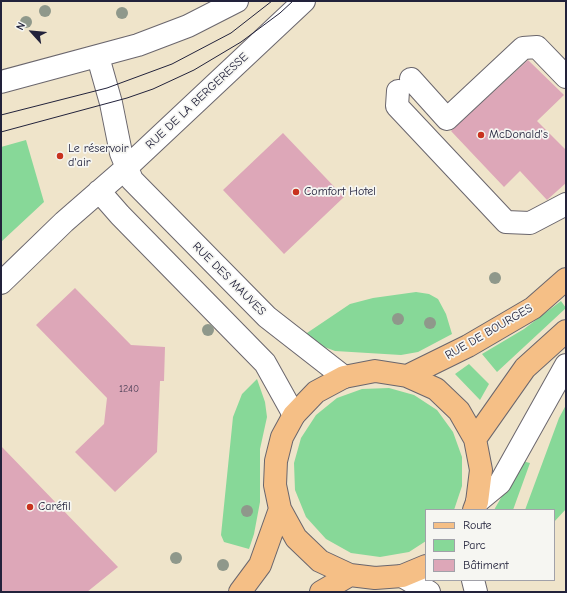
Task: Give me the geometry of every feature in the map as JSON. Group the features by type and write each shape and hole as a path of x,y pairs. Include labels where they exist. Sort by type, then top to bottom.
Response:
{"main road":[{"name":"RUE DE BOURGES","path":"407,376 468,346 533,308 566,279"},
{"path":"475,439 525,368 566,331"},
{"path":"425,566 402,576 375,578 350,575 320,561 296,538 280,509 275,485 276,460 282,437 294,415 316,392 344,377 376,371 407,376 436,389 459,411 475,439 481,470 476,506"},
{"path":"240,592 260,565 280,509"},
{"path":"321,592 350,575"}],"street":[{"path":"1,82 138,45 188,26 236,1"},
{"name":"RUE DE LA BERGERESSE","path":"1,283 304,1"},
{"path":"566,77 537,47 523,48 447,119 404,85 397,106 506,222 530,223 566,204"},
{"name":"RUE DES MAUVES","path":"98,57 111,103 121,153 132,180 268,318 344,377"},
{"path":"99,191 120,215 265,363 294,415"},
{"path":"476,506 500,483 566,365"},
{"path":"402,576 428,592"},
{"path":"473,581 476,592"}],"green space":[{"path":"26,140 44,202 1,242 1,147"},
{"path":"416,292 429,294 438,299 446,314 452,334 418,352 401,355 335,351 319,345 304,335 350,304 373,298"},
{"path":"561,301 566,308 497,372 482,354 524,329"},
{"path":"469,364 489,384 480,400 455,374"},
{"path":"257,379 265,402 267,417 260,449 260,502 254,534 249,549 224,542 221,535 233,417 242,394"},
{"path":"389,388 414,395 437,410 453,432 462,457 462,486 454,509 425,509 425,542 409,552 380,557 351,553 326,539 306,517 295,490 294,463 301,438 316,415 337,398 362,389"},
{"path":"566,405 566,509 555,521 555,509 525,509 559,418"},
{"path":"522,461 530,463 513,509 495,509"}],"building":[{"path":"528,60 564,95 537,121 566,150 566,183 547,200 520,171 504,187 451,131"},
{"path":"283,133 344,197 284,254 223,190"},
{"path":"75,288 131,345 165,347 164,381 160,381 157,452 115,492 75,452 104,424 107,398 36,325"},
{"name":"Caréfil","path":"1,446 118,567 87,592 1,592"}],"tram line":[{"path":"1,115 107,88 172,64 231,33 272,1"},
{"path":"1,132 127,98 153,89 194,70 241,42 280,13 293,1"}],"place":[{"name":"McDonald's","path":"481,135"},
{"name":"Le réservoir d'air","path":"60,156"},
{"name":"Comfort Hotel","path":"296,192"},
{"name":"Caréfil","path":"30,507"}]}
